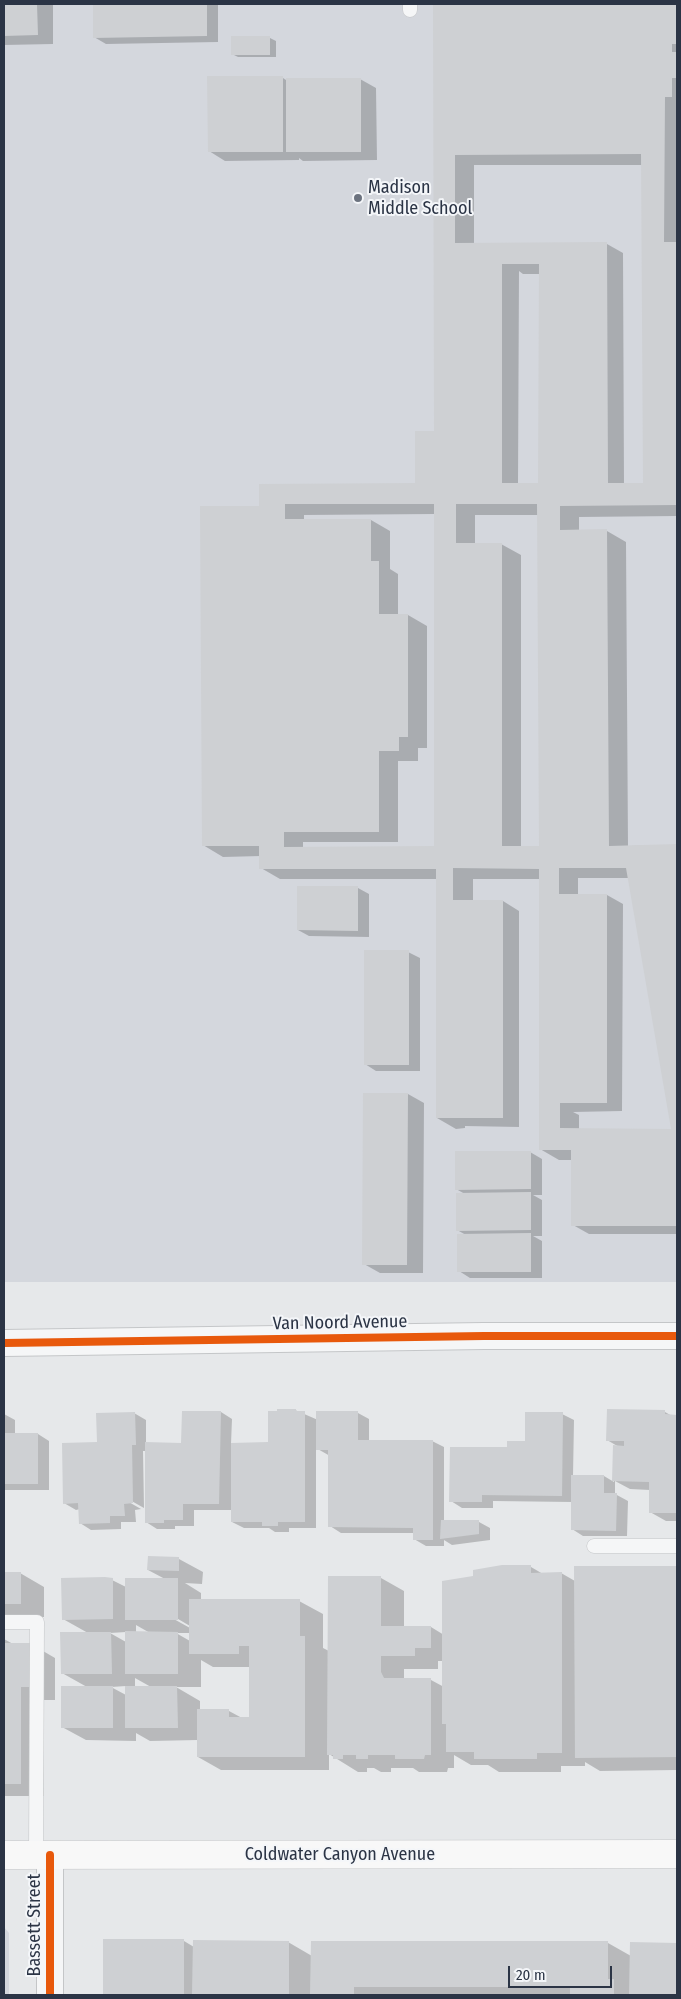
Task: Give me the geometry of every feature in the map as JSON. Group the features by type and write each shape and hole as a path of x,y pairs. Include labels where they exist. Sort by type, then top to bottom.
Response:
{"main road":[{"name":"Coldwater Canyon Avenue","path":"4,1855 677,1854"}],"street":[{"name":"Van Noord Avenue","path":"4,1343 677,1336"},
{"name":"Bassett Street","path":"43,1855 50,1995"}],"lane":[{"path":"594,1546 677,1546"},
{"path":"4,1622 37,1622 43,1855"}],"shaded area":[{"path":"4,4 677,4 677,1282 4,1282"},
{"path":"4,1927 9,1933 9,1995 4,1995"}],"building":[{"path":"4,4 37,4 38,35 4,36"},
{"path":"93,4 207,4 207,36 93,38"},
{"path":"433,4 677,4 677,44 672,44 672,52 677,52 677,78 672,78 672,97 665,97 664,242 677,242 677,505 560,506 560,530 607,529 609,846 677,844 677,1226 571,1226 571,1150 539,1150 539,869 453,868 453,900 503,900 503,1118 436,1118 436,869 259,869 259,846 202,846 200,506 259,506 259,484 415,483 415,431 434,431","holes":["641,154 643,483 608,483 607,242 455,243 455,155","502,264 539,264 538,483 502,483","285,504 434,504 434,846 284,847 284,832 379,832 379,751 399,751 399,737 408,737 408,614 379,614 379,561 371,561 371,519 285,519","456,504 537,504 539,846 502,846 502,543 456,543","559,868 626,868 671,1129 560,1128 560,1103 607,1103 607,894 559,894"]},
{"path":"231,36 270,36 270,55 231,55"},
{"path":"207,76 283,76 283,152 208,152"},
{"path":"286,78 361,78 361,152 286,152"},
{"path":"297,886 358,886 358,931 297,930"},
{"path":"364,950 409,950 409,1065 364,1065"},
{"path":"363,1093 408,1093 407,1265 362,1265"},
{"path":"455,1151 531,1151 531,1189 455,1190"},
{"path":"531,1192 531,1230 456,1231 456,1193"},
{"path":"531,1233 531,1272 457,1272 457,1234"},
{"path":"277,1409 305,1411 305,1522 278,1522 278,1526 262,1526 262,1522 231,1522 231,1443 268,1442 268,1411 277,1411"},
{"path":"607,1409 665,1410 665,1414 677,1415 677,1513 649,1513 649,1482 612,1481 613,1445 624,1446 624,1441 606,1441"},
{"path":"182,1411 221,1411 219,1504 183,1504 183,1520 145,1523 145,1442 181,1443"},
{"path":"316,1411 358,1411 358,1440 433,1440 433,1540 413,1540 413,1528 328,1527 328,1450 316,1450"},
{"path":"135,1412 136,1445 132,1445 133,1503 124,1504 125,1516 110,1516 110,1523 79,1524 78,1503 63,1504 62,1443 97,1442 96,1413"},
{"path":"525,1412 563,1412 562,1496 482,1495 482,1502 449,1502 450,1447 507,1447 507,1441 525,1441"},
{"path":"4,1433 38,1433 38,1484 4,1484"},
{"path":"571,1475 604,1475 604,1493 617,1493 616,1531 571,1530"},
{"path":"441,1520 479,1520 479,1534 440,1539"},
{"path":"148,1556 179,1557 179,1571 147,1570"},
{"path":"502,1565 531,1565 531,1573 562,1572 562,1753 537,1753 537,1759 474,1759 474,1752 446,1752 446,1724 442,1724 442,1581 473,1576 473,1570"},
{"path":"574,1566 677,1566 677,1757 575,1758"},
{"path":"4,1572 21,1572 21,1604 4,1604"},
{"path":"328,1576 381,1576 381,1626 431,1626 431,1648 415,1648 415,1656 381,1656 381,1672 384,1678 431,1678 431,1755 425,1755 424,1759 395,1759 395,1755 368,1755 368,1759 356,1759 356,1755 343,1755 343,1759 333,1759 333,1755 327,1755"},
{"path":"61,1578 113,1578 113,1619 62,1620"},
{"path":"125,1578 178,1578 178,1620 125,1620"},
{"path":"189,1599 300,1599 300,1636 305,1636 305,1757 197,1757 197,1709 229,1709 229,1717 249,1717 249,1646 239,1646 239,1654 189,1654"},
{"path":"125,1631 178,1632 178,1674 125,1674"},
{"path":"60,1632 111,1632 112,1674 61,1674"},
{"path":"4,1643 31,1643 31,1687 21,1687 21,1784 4,1784"},
{"path":"61,1686 113,1686 113,1728 61,1728"},
{"path":"125,1686 177,1686 178,1728 125,1728"},
{"path":"103,1939 184,1939 184,1995 103,1995"},
{"path":"193,1940 289,1941 289,1995 192,1995"},
{"path":"311,1941 608,1941 608,1979 614,1979 614,1995 570,1995 570,1987 354,1987 354,1995 310,1995"},
{"path":"630,1942 677,1943 677,1995 629,1995"}],"cycle path":[{"path":"4,1343 484,1336 677,1336"},
{"path":"50,1855 50,1995"}],"place":[{"name":"Madison Middle School","path":"358,198"}]}
